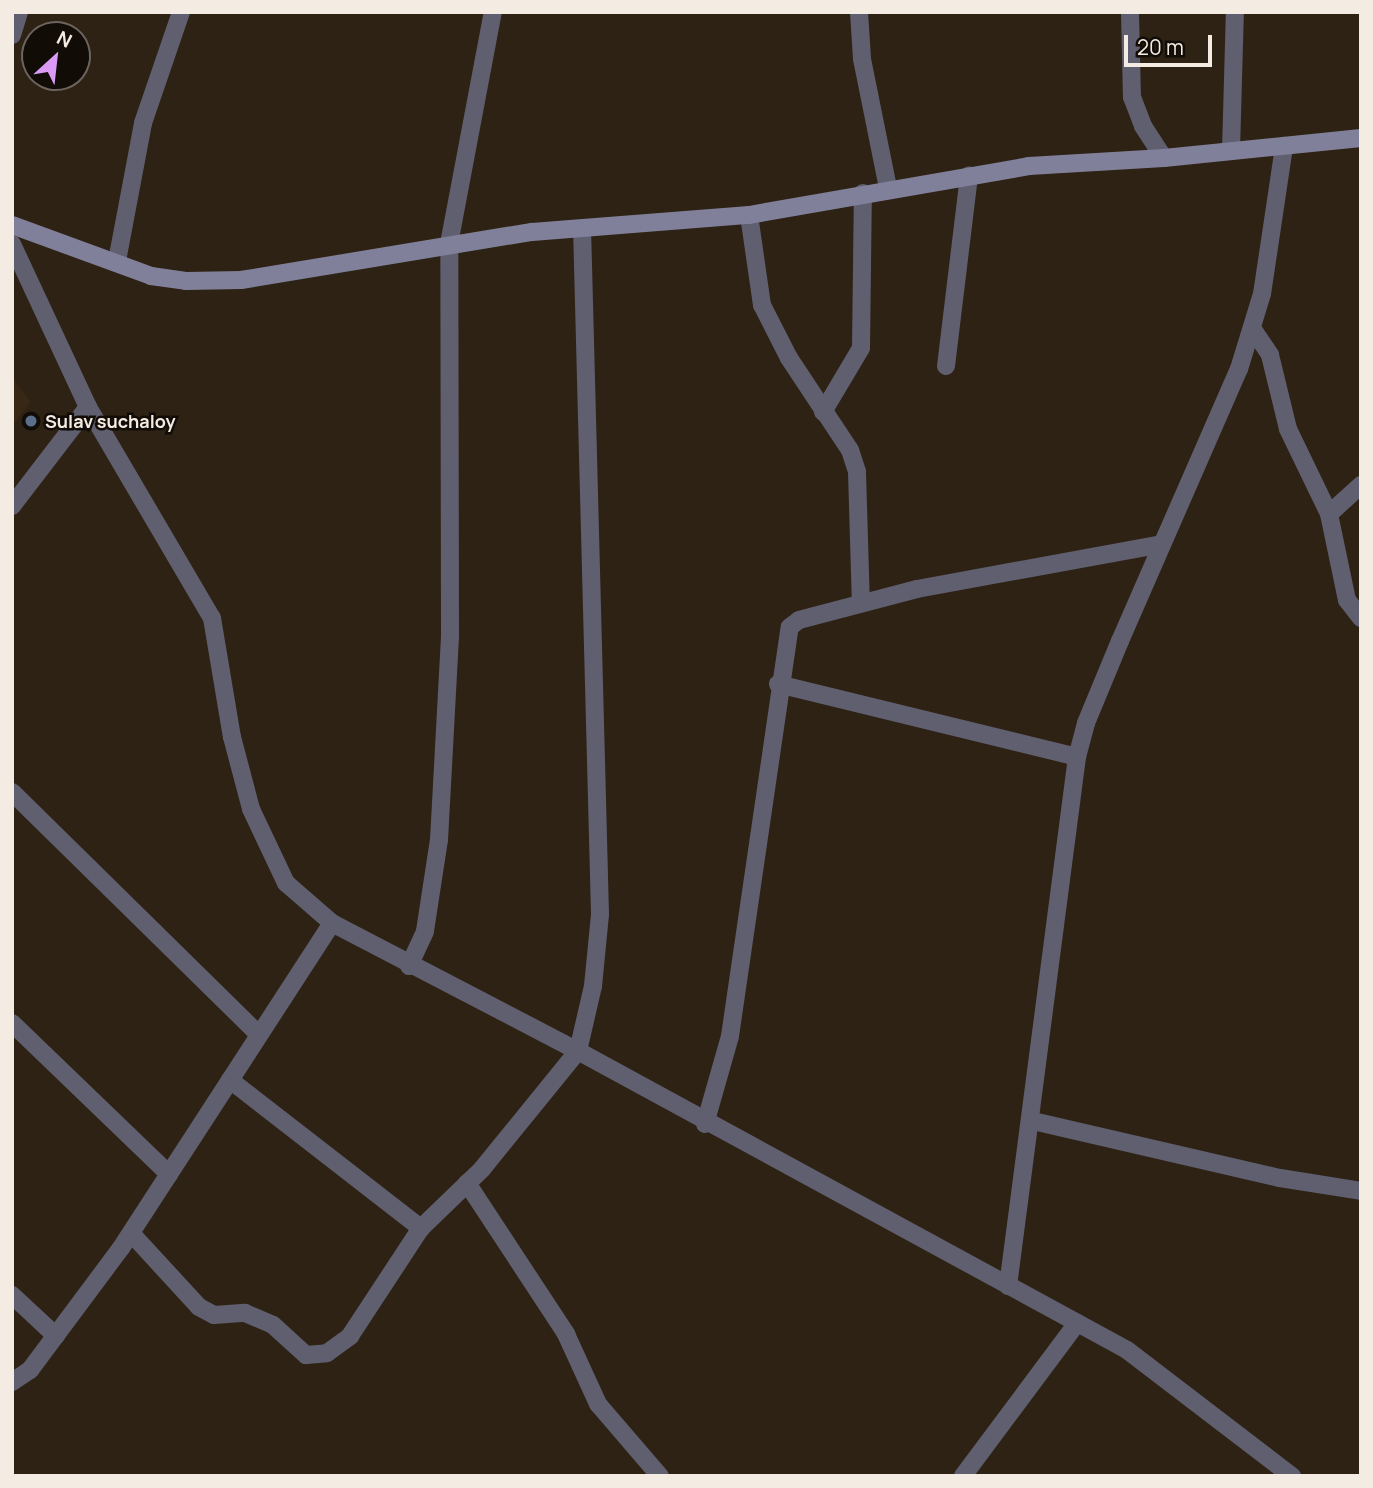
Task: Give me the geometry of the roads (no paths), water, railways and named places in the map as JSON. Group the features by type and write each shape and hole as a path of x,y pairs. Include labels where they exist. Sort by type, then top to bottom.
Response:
{"street":[{"path":"12,35 19,12"},
{"path":"117,261 143,123 181,12"},
{"path":"410,966 425,931 439,840 450,584 449,244 494,12"},
{"path":"859,12 862,59 888,188"},
{"path":"1130,12 1132,97 1143,126 1164,158"},
{"path":"1231,151 1235,12"},
{"path":"12,225 117,261 151,276 174,280 241,280 449,244 582,228 748,215 969,175 1097,159 1164,158 1361,138"},
{"path":"1008,1286 1033,1121 1077,757 1086,723 1252,328 1262,293 1284,146"},
{"path":"946,366 969,175"},
{"path":"822,412 861,348 863,193"},
{"path":"748,215 762,305 822,412 850,450 857,472 860,603"},
{"path":"131,1233 199,1307 214,1315 244,1313 273,1325 306,1355 327,1353 350,1336 421,1228 467,1183 578,1051 593,986 600,914 582,228"},
{"path":"12,244 88,407 212,618 232,737 257,821 286,883 332,923 410,966 578,1051 705,1124 1126,1350 1292,1476"},
{"path":"1252,328 1270,355 1298,456 1329,514 1347,600 1361,618"},
{"path":"12,506 88,407"},
{"path":"1329,514 1361,485"},
{"path":"705,1124 730,1036 778,684 790,627 799,620 860,603 1162,544"},
{"path":"778,684 1077,757"},
{"path":"12,792 259,1035"},
{"path":"12,1382 30,1370 131,1233 332,923"},
{"path":"12,1023 169,1174"},
{"path":"230,1080 421,1228"},
{"path":"1033,1121 1280,1178 1361,1191"},
{"path":"467,1183 566,1334 598,1404 660,1476"},
{"path":"12,1295 56,1336"},
{"path":"963,1476 1077,1323"}],"place":[{"name":"Sulav suchaloy","path":"31,421"}]}
